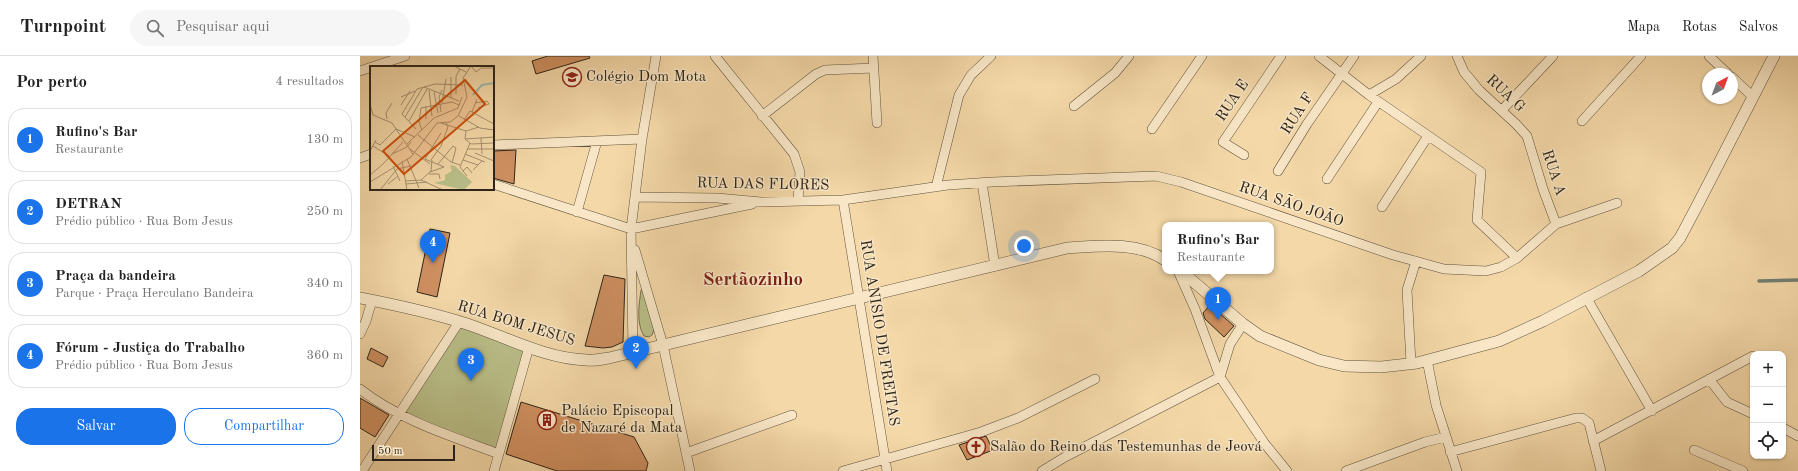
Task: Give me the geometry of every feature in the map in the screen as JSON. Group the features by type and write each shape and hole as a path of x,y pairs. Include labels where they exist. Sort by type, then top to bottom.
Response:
{"street":[{"path":"375,66 404,56"},
{"path":"633,352 631,229 642,139 656,56"},
{"path":"715,56 794,154 800,172 798,200"},
{"path":"874,56 877,123"},
{"path":"936,187 959,95 971,75 991,56"},
{"path":"1074,106 1114,72 1129,56"},
{"path":"1152,129 1202,56"},
{"name":"RUA E","path":"1244,155 1223,142 1281,56"},
{"path":"1319,56 1378,102 1481,172 1477,220 1516,258"},
{"name":"RUA F","path":"1278,170 1307,124 1354,56"},
{"path":"1369,95 1396,79 1422,56"},
{"name":"RUA G","path":"1457,56 1464,72 1479,90 1523,131"},
{"path":"1502,110 1553,56"},
{"path":"1582,121 1641,56"},
{"path":"1709,56 1722,68"},
{"path":"1184,274 1243,324 1260,336 1319,360 1344,366 1381,367 1411,363 1499,341 1543,321 1639,271 1672,248 1680,238 1774,56"},
{"path":"360,71 370,68"},
{"path":"762,116 816,74 832,70 874,68"},
{"path":"1738,83 1753,97"},
{"path":"1327,179 1378,102"},
{"name":"RUA A","path":"1523,131 1527,136 1543,189 1556,224"},
{"path":"1382,207 1428,136"},
{"path":"494,146 642,139"},
{"path":"578,213 597,141"},
{"name":"RUA SÃO JOÃO","path":"936,187 1046,178 1156,176 1181,182 1342,238 1416,261 1444,268 1486,271 1501,267 1516,258 1556,224 1616,203"},
{"path":"982,183 995,266"},
{"path":"494,184 578,213 631,229 761,202"},
{"name":"RUA DAS FLORES","path":"635,197 717,198 761,202 843,200 936,187"},
{"name":"RUA ANISIO DE FREITAS","path":"843,200 887,471"},
{"path":"631,239 663,345 690,471"},
{"name":"RUA BOM JESUS","path":"360,298 422,310 529,347 562,356 587,360 609,358 1068,248 1098,246 1135,247 1156,253 1162,258"},
{"path":"1411,363 1407,290 1416,261"},
{"path":"1181,274 1220,377 1265,444 1287,471"},
{"path":"1586,298 1652,410"},
{"path":"360,334 366,321 372,300"},
{"path":"362,471 459,322"},
{"path":"1042,471 1065,457 1220,377 1230,344 1243,324"},
{"path":"494,471 529,347"},
{"path":"1593,441 1750,358"},
{"path":"1427,360 1436,405 1457,471"},
{"path":"843,471 981,432 1018,418 1095,379"},
{"path":"1709,379 1727,402 1750,413"},
{"path":"360,389 400,414 427,428 499,454"},
{"path":"686,453 792,415"},
{"path":"1450,452 1576,418 1586,419 1589,423 1601,471"},
{"path":"1786,430 1798,436"},
{"path":"1346,471 1425,442 1446,437"},
{"path":"1694,450 1743,471"}],"green space":[{"path":"641,290 644,290 654,330 652,335 649,337 644,336 641,331 639,320"},
{"path":"459,322 529,347 499,454 400,415"}],"building":[{"path":"548,56 589,56 590,58 536,74 532,61"},
{"path":"516,150 514,184 494,178 494,151"},
{"path":"430,229 450,233 437,297 417,292"},
{"path":"604,275 625,279 623,342 612,347 603,348 585,346"},
{"path":"1210,305 1234,326 1224,337 1205,319 1203,313"},
{"path":"371,348 388,357 383,367 367,359"},
{"path":"360,398 389,415 375,437 360,428"},
{"name":"Palácio Episcopal de Nazaré da Mata","path":"521,402 634,437 648,463 646,471 557,471 506,454"},
{"name":"Salão do Reino das Testemunhas de Jeová","path":"986,436 993,450 967,460 959,445"}],"waterway":[{"path":"1759,281 1798,280"}],"place":[{"name":"Colégio Dom Mota","path":"572,77"},
{"name":"Fórum - Justiça do Trabalho","path":"433,263"},
{"name":"Rufino's Bar","path":"1218,320"},
{"name":"DETRAN","path":"636,369"},
{"name":"Praça da bandeira","path":"471,381"},
{"name":"Palácio Episcopal de Nazaré da Mata","path":"547,420"},
{"name":"Salão do Reino das Testemunhas de Jeová","path":"976,447"}],"district":[{"name":"Sertãozinho","path":"753,280"}]}
